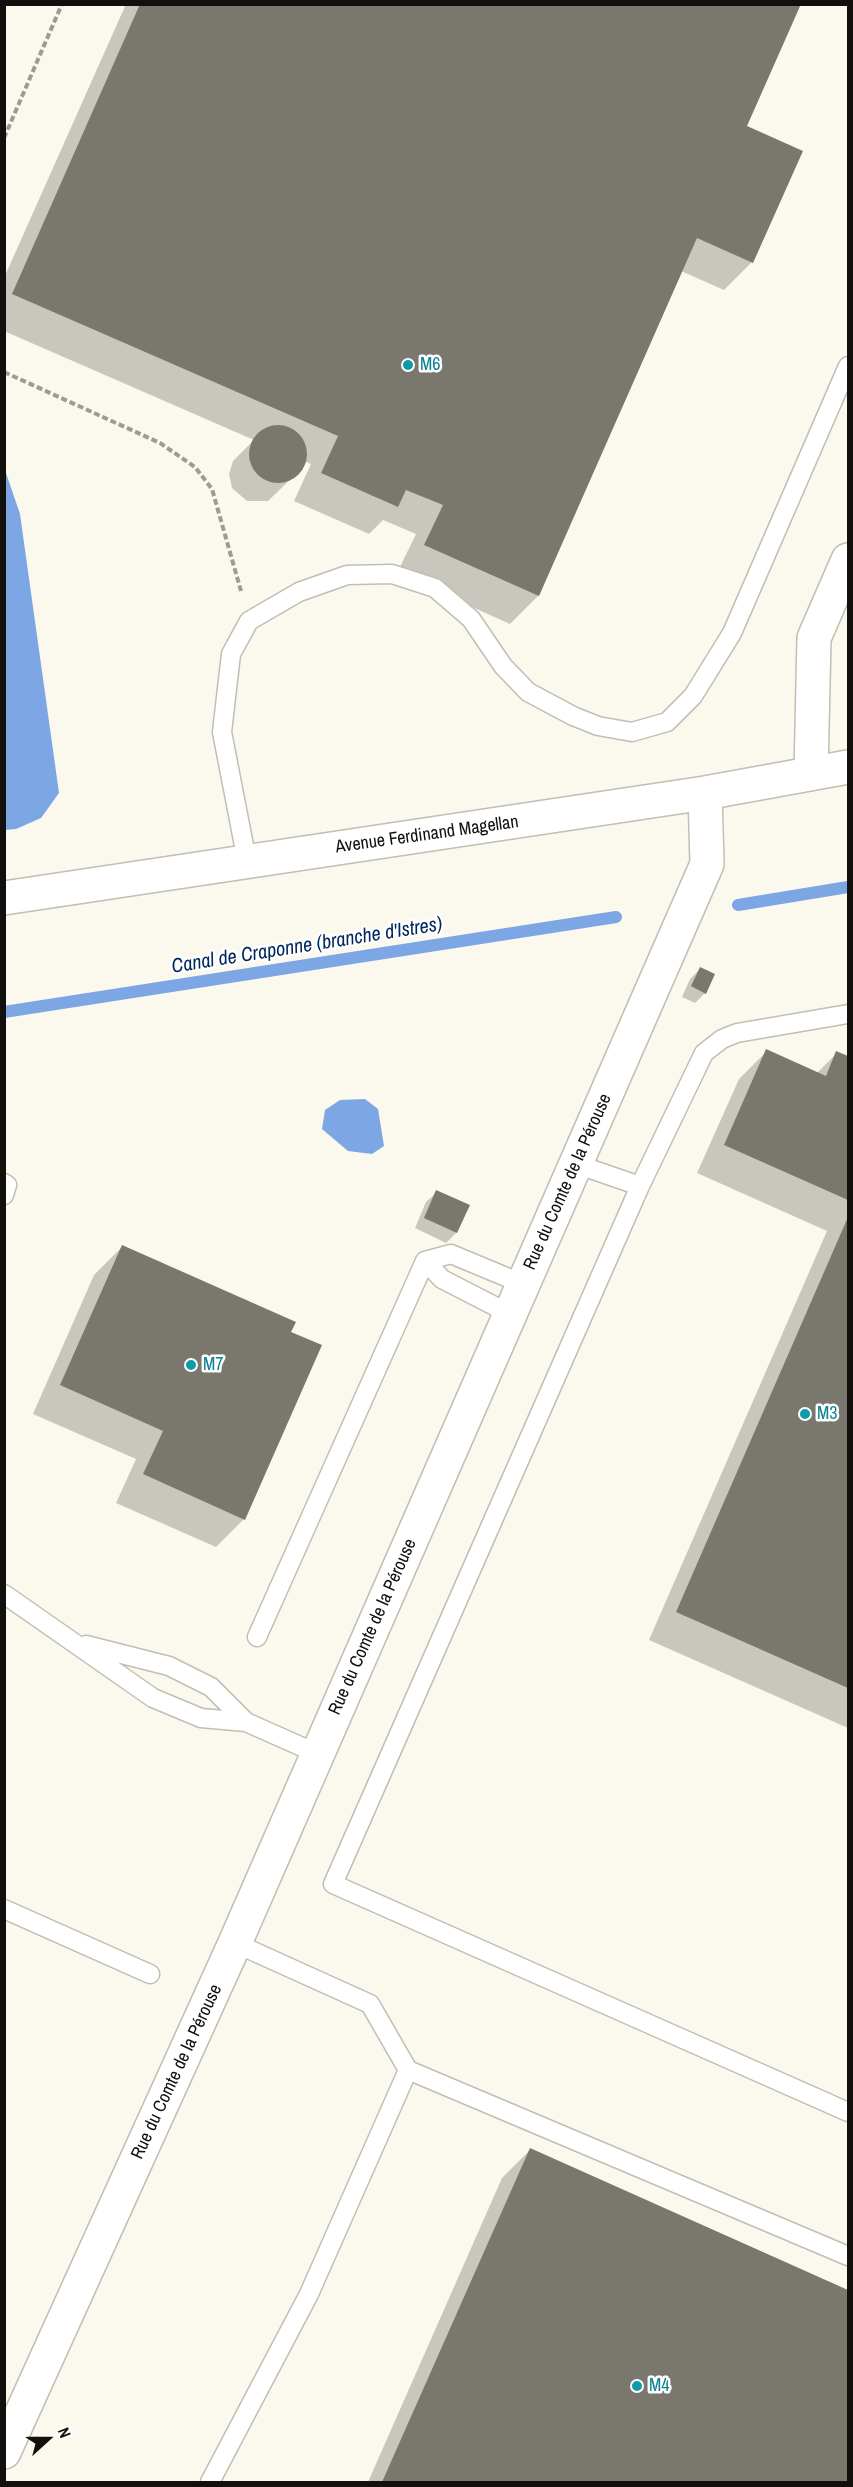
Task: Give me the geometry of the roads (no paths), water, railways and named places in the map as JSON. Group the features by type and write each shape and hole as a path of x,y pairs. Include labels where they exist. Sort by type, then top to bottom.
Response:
{"street":[{"path":"811,773 814,638 849,560"},
{"name":"Avenue Ferdinand Magellan","path":"4,898 705,793 849,767"},
{"name":"Rue du Comte de la Pérouse","path":"4,2452 235,1943 707,864 705,793"}],"lane":[{"path":"247,861 222,732 231,654 249,621 300,592 347,575 392,574 435,588 471,619 502,666 528,692 573,716 598,726 632,732 667,722 693,696 732,633 849,366"},
{"path":"849,1014 737,1033 722,1038 704,1053 640,1186 333,1884 849,2112"},
{"path":"576,1164 640,1186"},
{"path":"4,1183 7,1185 4,1195"},
{"path":"425,1261 451,1254 517,1299"},
{"path":"425,1261 442,1280 517,1299"},
{"path":"257,1637 425,1261"},
{"path":"4,1593 153,1698 201,1718 246,1722 318,1754"},
{"path":"76,1642 169,1666 211,1687 246,1722"},
{"path":"4,1910 150,1974"},
{"path":"235,1943 370,2004 408,2070 849,2256"},
{"path":"210,2482 309,2294 408,2070"}],"water":[{"path":"4,467 20,514 59,793 41,818 16,829 5,830"},
{"path":"365,1099 378,1109 384,1146 372,1154 348,1151 322,1129 325,1110 340,1100"}],"waterway":[{"name":"Canal de Craponne (branche d'Istres)","path":"738,905 848,887"},
{"name":"Canal de Craponne (branche d'Istres)","path":"4,1012 616,917"}],"place":[{"name":"M6","path":"408,365"},
{"name":"M7","path":"191,1365"},
{"name":"M3","path":"805,1414"},
{"name":"M4","path":"637,2386"}]}
